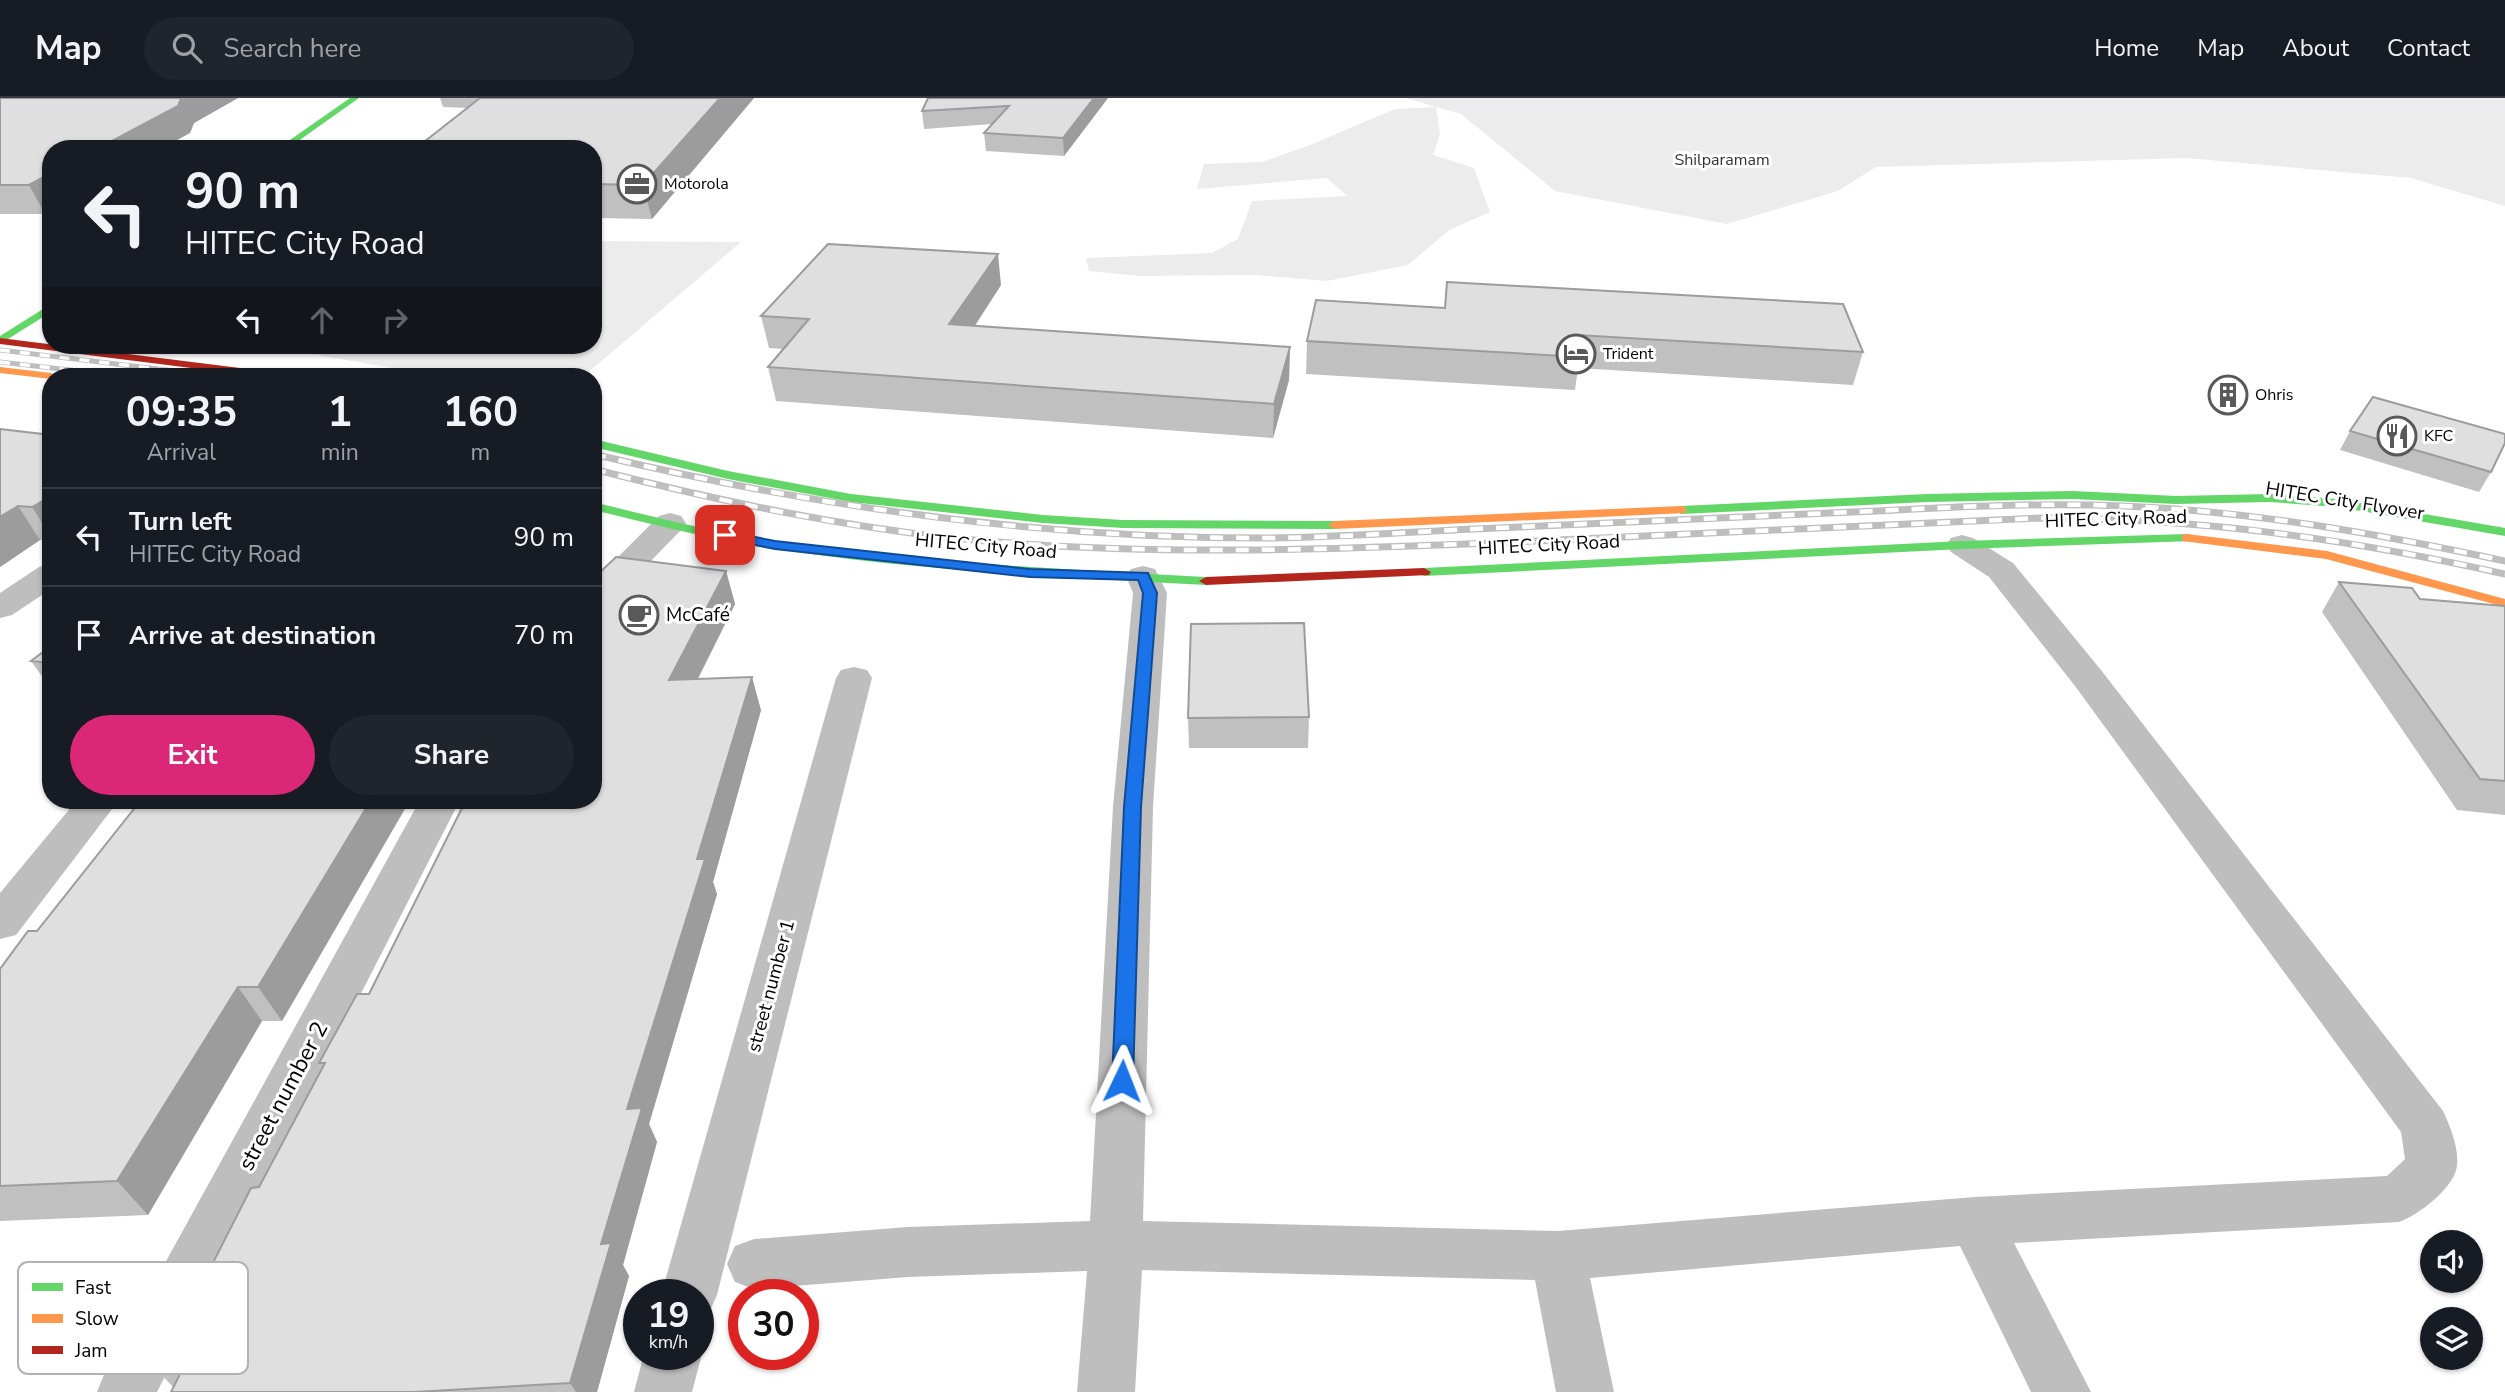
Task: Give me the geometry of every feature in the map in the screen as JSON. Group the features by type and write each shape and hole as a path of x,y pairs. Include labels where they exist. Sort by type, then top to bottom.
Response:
{"main road":[{"path":"294,140 355,98"},
{"path":"0,341 42,313"},
{"path":"0,341 42,346"},
{"path":"104,354 216,368"},
{"path":"0,370 42,375"},
{"name":"HITEC City Road","path":"602,445 728,475 851,498 1030,518 1135,524 1357,525 1927,498 2073,495 2176,500 2270,498 2338,503 2505,532"},
{"name":"HITEC City Flyover","path":"2176,500 2310,514 2427,535"},
{"name":"HITEC City Road","path":"602,508 775,545 1016,572 1244,581 1962,545 2200,538 2327,555 2505,603"},
{"path":"2200,538 2310,546 2366,554 2469,576"}],"street":[{"path":"602,592 670,523"},
{"path":"754,1264 908,1252 1116,1245 1558,1255 1975,1221 2399,1199 2432,1166 2425,1126 2096,690 2001,570 1962,545"},
{"path":"1106,1392 1116,1245 1133,807 1150,593 1143,576"},
{"path":"0,608 42,580"},
{"name":"street number 1","path":"693,1279 853,678"},
{"path":"0,923 92,809"},
{"name":"street number 2","path":"195,1262 435,809"},
{"path":"1975,1221 2062,1392"},
{"path":"1558,1255 1585,1392"},
{"path":"663,1392 669,1370"},
{"name":"street number 2","path":"126,1392 136,1374"}],"green space":[{"name":"Shilparamam","path":"1406,98 2505,98 2505,206 2411,178 2186,158 1876,167 1838,191 1727,224 1555,191 1461,114"},
{"path":"1436,107 1440,134 1433,155 1474,168 1490,212 1449,230 1408,265 1327,281 1255,275 1140,276 1089,271 1086,258 1212,253 1238,239 1252,201 1347,196 1327,178 1197,189 1204,164 1262,162 1395,109"},
{"path":"602,241 741,242 593,368 392,368 311,354 602,354"}],"building":[{"path":"0,98 181,98 178,106 114,140 42,140 42,178 29,185 0,185"},
{"path":"480,98 720,98 643,185 602,184 602,140 426,140"},
{"path":"928,98 1094,98 1063,138 984,133 1009,106 922,111"},
{"path":"828,244 998,254 949,324 1290,347 1274,404 768,367 809,319 761,316"},
{"path":"1447,282 1843,304 1863,352 1578,335 1580,357 1307,341 1316,300 1445,308"},
{"path":"2373,397 2505,434 2505,443 2491,472 2350,431"},
{"path":"0,429 42,434 42,501 32,507 18,506 0,517"},
{"path":"616,557 726,571 669,680 752,677 697,859 705,859 627,1109 642,1108 601,1244 611,1243 570,1383 415,1392 171,1392 180,1374 248,1374 248,1262 213,1262 251,1188 259,1187 325,1063 319,1063 357,994 369,994 462,809 602,809 602,570"},
{"path":"2339,582 2412,588 2420,599 2505,606 2505,781 2480,779"},
{"path":"1304,623 1309,717 1188,718 1191,624"},
{"path":"42,653 42,662 31,661"},
{"path":"134,809 366,809 258,987 238,987 117,1181 0,1186 0,969 28,931 37,931"}],"railway":[{"path":"0,350 150,368"},
{"path":"0,362 52,368"},
{"path":"602,456 759,489 925,516 1178,537 1316,537 1953,507 2089,505 2267,518 2363,533 2505,561"},
{"path":"602,471 687,492 830,521 926,535 1044,545 1184,550 1325,549 2040,518 2100,519 2216,526 2274,533 2389,550 2505,574"}],"traffic: fast":[{"path":"294,140 355,98"},
{"path":"0,341 42,313"},
{"path":"602,445 728,475 851,498 1043,519 1123,524 1335,525"},
{"path":"1681,510 1927,498 2073,495 2176,500 2270,498 2338,503 2505,532"},
{"path":"602,508 730,537 829,552 990,568 1206,581"},
{"path":"1424,572 1962,545 2187,538"}],"traffic: slow":[{"path":"0,370 42,375"},
{"path":"1335,525 1681,510"},
{"path":"2187,538 2327,555 2505,603"}],"traffic: jam":[{"path":"0,341 42,346"},
{"path":"104,354 216,368"},
{"path":"1206,581 1424,572"}],"place":[{"name":"Motorola","path":"637,184"},
{"name":"Trident","path":"1576,354"},
{"name":"Ohris","path":"2228,395"},
{"name":"KFC","path":"2397,436"},
{"name":"McCafé","path":"639,615"}],"route":[{"path":"725,535 775,545 1030,573 1143,576 1150,593 1133,807 1122,1081"}]}
